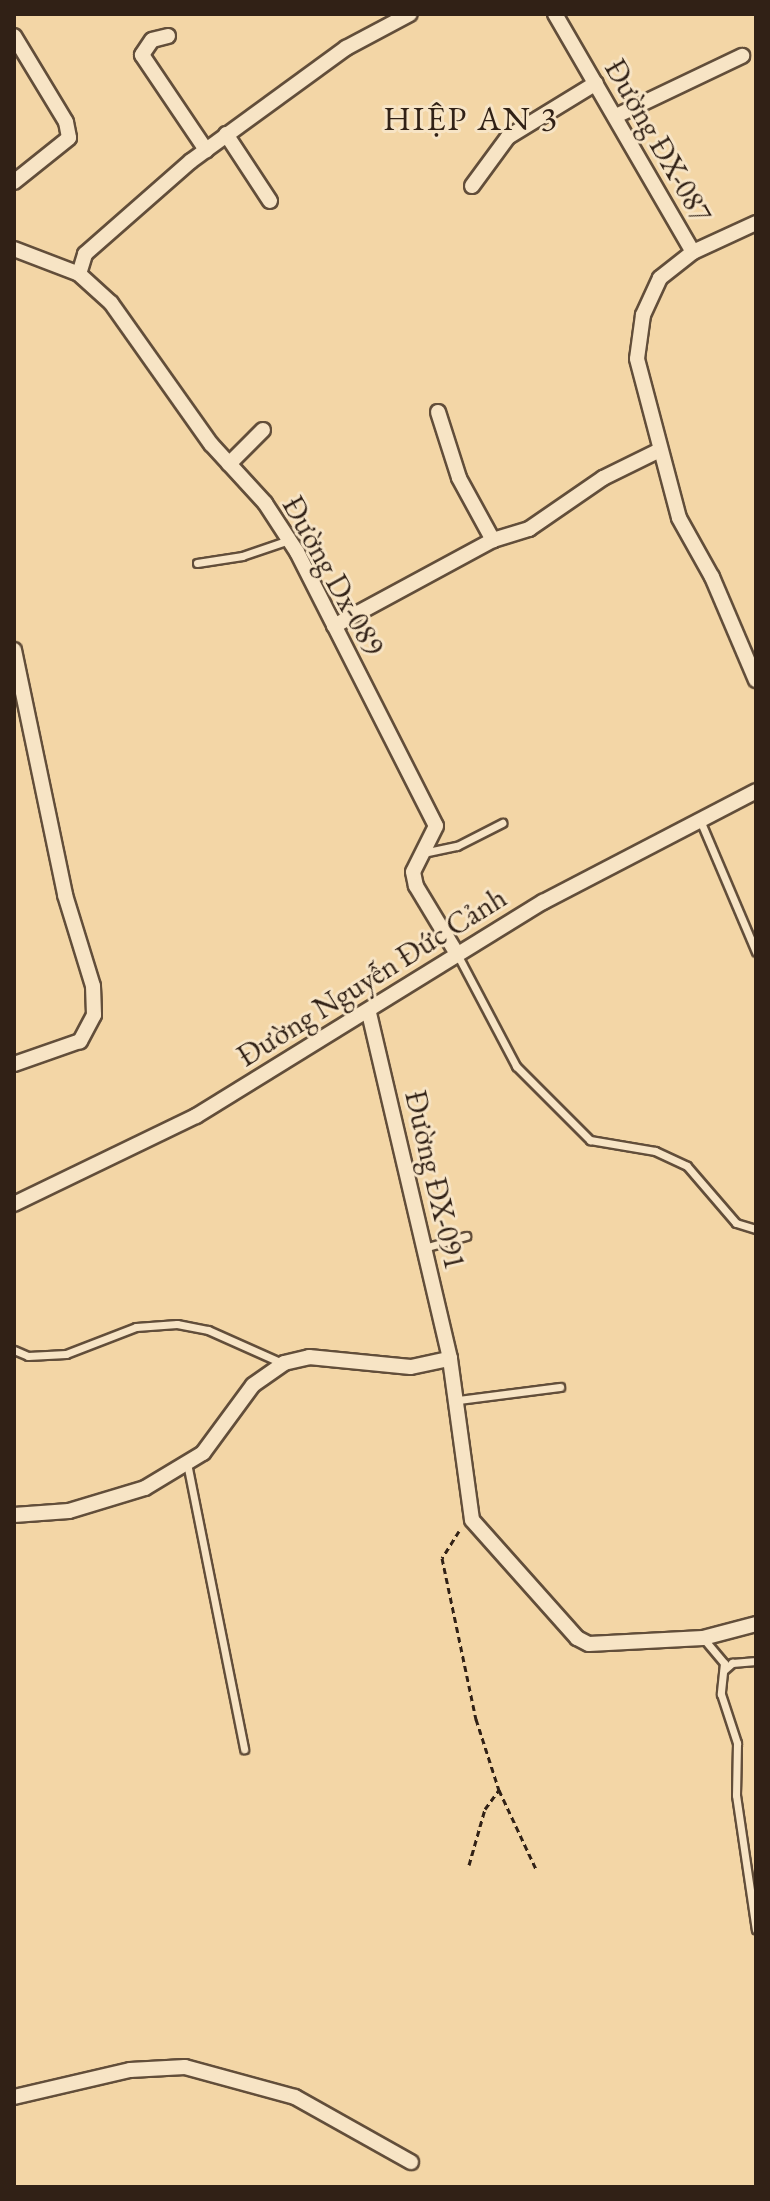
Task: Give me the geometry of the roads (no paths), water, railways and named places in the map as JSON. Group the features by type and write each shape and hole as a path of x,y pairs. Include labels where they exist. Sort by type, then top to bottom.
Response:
{"street":[{"path":"79,274 85,254 226,134 346,48 410,14"},
{"name":"Đường ĐX-087","path":"555,14 693,252"},
{"path":"14,36 66,122 69,138 14,182"},
{"path":"168,36 152,40 142,55 206,150"},
{"path":"616,116 742,56"},
{"path":"472,186 508,137 596,83"},
{"path":"226,134 270,201"},
{"path":"756,223 693,252 660,278 648,297 638,333 637,359 679,518 712,577 756,680"},
{"name":"Đường Dx-089","path":"14,249 79,274 111,303 229,464 265,503 289,540 436,826 414,863 416,886 457,954"},
{"path":"438,412 459,478 493,540"},
{"path":"229,464 263,430"},
{"path":"334,626 493,540 529,529 603,478 660,450"},
{"path":"14,650 65,895 93,986 94,1015 80,1041 14,1064"},
{"name":"Đường Nguyễn Đức Cảnh","path":"14,1204 196,1116 369,1013 457,954 699,818 756,791"},
{"name":"Đường ĐX-091","path":"369,1013 450,1359 472,1520 577,1638 589,1644 703,1638"},
{"path":"14,1515 69,1511 145,1488 203,1453 253,1385 284,1363 309,1357 411,1367 450,1359"},
{"path":"703,1638 756,1624"},
{"path":"14,2097 130,2070 185,2067 295,2097 411,2162"}],"lane":[{"path":"197,563 242,556 289,540"},
{"path":"699,818 756,952"},
{"path":"422,853 457,846 502,823"},
{"path":"457,954 516,1066 590,1140 655,1151 687,1166 736,1223 756,1229"},
{"path":"424,1248 466,1236"},
{"path":"14,1350 28,1356 66,1354 136,1327 177,1324 208,1330 284,1363"},
{"path":"458,1400 560,1387"},
{"path":"187,1463 244,1749"},
{"path":"703,1638 724,1670 721,1694 737,1743 736,1795 756,1930"},
{"path":"724,1670 732,1663 756,1661"}],"district":[{"name":"HIỆP AN 3","path":"471,119"}]}
